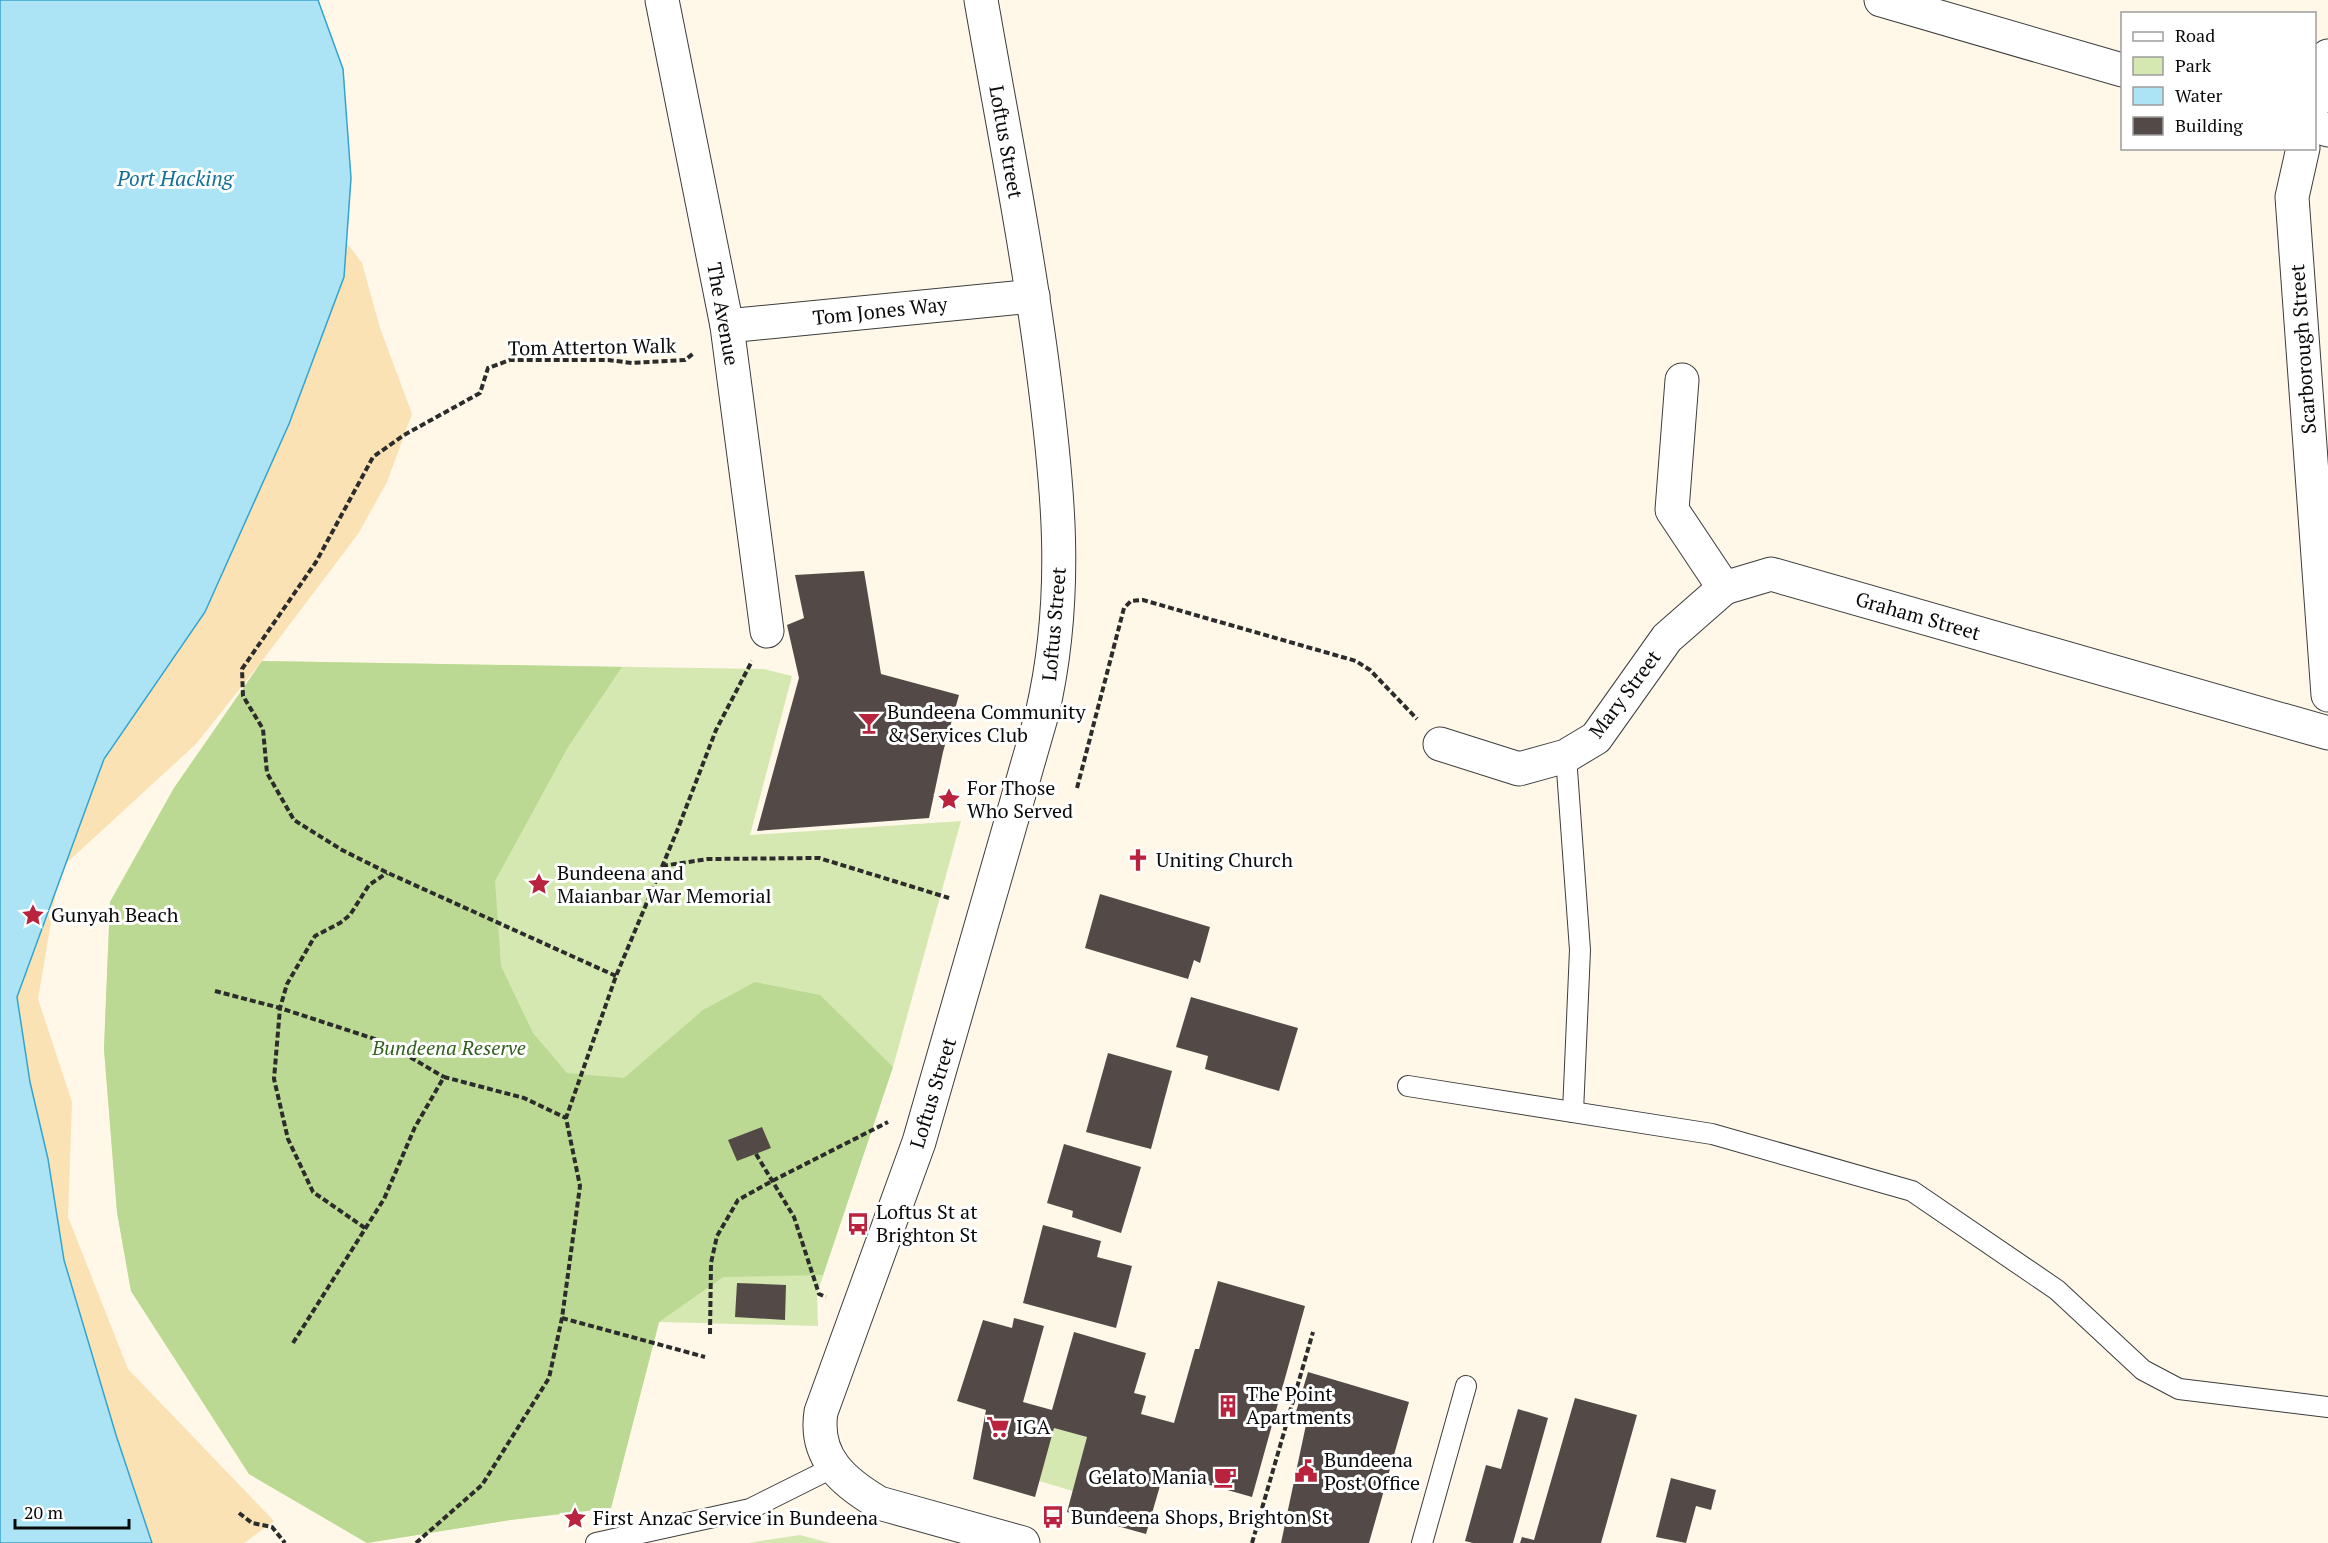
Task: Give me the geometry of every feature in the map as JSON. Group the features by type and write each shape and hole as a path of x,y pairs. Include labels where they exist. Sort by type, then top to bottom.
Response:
{"street":[{"name":"The Avenue","path":"662,0 727,326 767,631"},
{"name":"Loftus Street","path":"981,0 1033,296 1054,453 1059,553 1059,614 1051,678 988,907 919,1142 821,1412 820,1440 834,1467 853,1486 879,1503 1023,1543"},
{"path":"1881,0 2121,70"},
{"path":"2316,96 2328,56"},
{"name":"Scarborough Street","path":"2303,150 2292,197 2328,694"},
{"name":"Tom Jones Way","path":"727,326 1033,296"},
{"path":"1682,380 1672,510 1724,588"},
{"name":"Graham Street","path":"1724,588 1771,574 2328,733"},
{"name":"Mary Street","path":"1440,744 1519,769 1566,756 1596,738 1667,638 1724,588"}],"lane":[{"path":"1566,756 1580,950 1573,1112"},
{"path":"1408,1086 1712,1134 1912,1191 2057,1290 2143,1370 2179,1389 2328,1407"},
{"path":"1422,1543 1466,1386"},
{"path":"596,1543 750,1509 834,1467"}],"path":[{"name":"Tom Atterton Walk","path":"388,873 342,850 294,820 267,772 263,729 243,696 242,669 316,562 373,457 404,435 480,393 488,368 510,360 608,360 632,363 686,360 727,326"},
{"path":"1077,788 1124,608 1131,601 1143,600 1356,661 1370,670 1440,744"},
{"path":"416,1543 482,1485 549,1378 562,1318 580,1186 566,1118 616,976 716,730 767,631"},
{"path":"662,866 708,859 819,858 949,898"},
{"path":"365,1228 313,1192 288,1139 274,1079 280,1008 287,984 315,936 350,915 369,885 388,873 616,976"},
{"path":"215,991 280,1008 384,1042 444,1077 524,1098 566,1118"},
{"path":"293,1343 384,1199 416,1127 444,1077"},
{"path":"710,1334 711,1263 717,1236 738,1200 888,1122"},
{"path":"756,1154 774,1180 794,1217 819,1294 859,1306"},
{"path":"562,1318 705,1357"},
{"path":"1252,1543 1313,1332"},
{"path":"239,1513 252,1523 272,1527 285,1543"}],"green space":[{"name":"Bundeena Reserve","path":"262,661 764,669 792,676 750,835 961,821 893,1067 817,1294 818,1326 659,1322 611,1508 510,1520 367,1543 249,1474 131,1291 117,1212 104,1049 110,902 174,788"},
{"name":"Bundeena Reserve","path":"262,661 622,667 568,747 495,881 501,966 533,1033 567,1073 624,1078 703,1010 755,982 820,995 893,1067 823,1275 723,1277 659,1322 611,1508 510,1520 367,1543 249,1474 131,1291 117,1212 104,1049 110,902 174,788"},
{"path":"1054,1428 1087,1437 1073,1491 1039,1481"},
{"path":"800,1535 830,1543 748,1543"}],"sand":[{"name":"Gunyah Beach","path":"313,198 362,263 380,328 412,414 387,482 358,534 262,661 196,744 60,869 38,999 72,1102 68,1217 128,1369 274,1521 244,1543 134,1543 3,1179 1,960"}],"water":[{"name":"Port Hacking","path":"0,0 318,0 343,69 351,178 344,277 289,424 205,612 104,759 17,997 30,1082 48,1159 64,1260 116,1435 152,1543 0,1543"}],"building":[{"name":"Bundeena Community & Services Club","path":"864,571 881,674 959,695 943,752 929,818 757,831 799,678 787,625 804,618 795,575"},
{"path":"1100,894 1210,927 1200,963 1194,960 1188,979 1085,948"},
{"path":"1191,997 1298,1028 1279,1091 1205,1069 1208,1056 1176,1047"},
{"path":"1108,1053 1172,1071 1151,1149 1086,1132"},
{"path":"762,1127 771,1148 737,1161 728,1140"},
{"path":"1064,1144 1141,1167 1121,1233 1072,1217 1073,1211 1047,1203"},
{"path":"1043,1225 1101,1241 1097,1257 1132,1266 1116,1328 1023,1303"},
{"name":"The Point Apartments","path":"1218,1281 1305,1306 1252,1497 1164,1472 1146,1534 1067,1512 1087,1437 1054,1428 1035,1497 973,1479 986,1410 957,1401 983,1320 1012,1328 1014,1318 1044,1326 1023,1402 1052,1410 1074,1332 1146,1353 1134,1393 1146,1396 1141,1414 1174,1423 1195,1349 1199,1349"},
{"path":"737,1283 786,1285 785,1320 735,1317"},
{"path":"1308,1372 1409,1402 1369,1543 1281,1543 1307,1420 1295,1415"},
{"path":"1575,1398 1637,1415 1601,1543 1520,1543 1522,1537 1534,1540"},
{"path":"1518,1409 1548,1418 1513,1543 1465,1541 1486,1465 1501,1469"},
{"path":"1671,1478 1716,1490 1711,1510 1696,1506 1686,1543 1656,1537"}],"place":[{"name":"Bundeena Community & Services Club","path":"869,723"},
{"name":"For Those Who Served","path":"949,799"},
{"name":"Uniting Church","path":"1138,860"},
{"name":"Bundeena and Maianbar War Memorial","path":"539,884"},
{"name":"Gunyah Beach","path":"33,915"},
{"name":"Loftus St at Brighton St","path":"858,1224"},
{"name":"The Point Apartments","path":"1228,1406"},
{"name":"IGA","path":"998,1427"},
{"name":"Bundeena Post Office","path":"1306,1471"},
{"name":"Gelato Mania","path":"1225,1477"},
{"name":"Bundeena Shops, Brighton St","path":"1053,1517"},
{"name":"First Anzac Service in Bundeena","path":"575,1518"}]}
